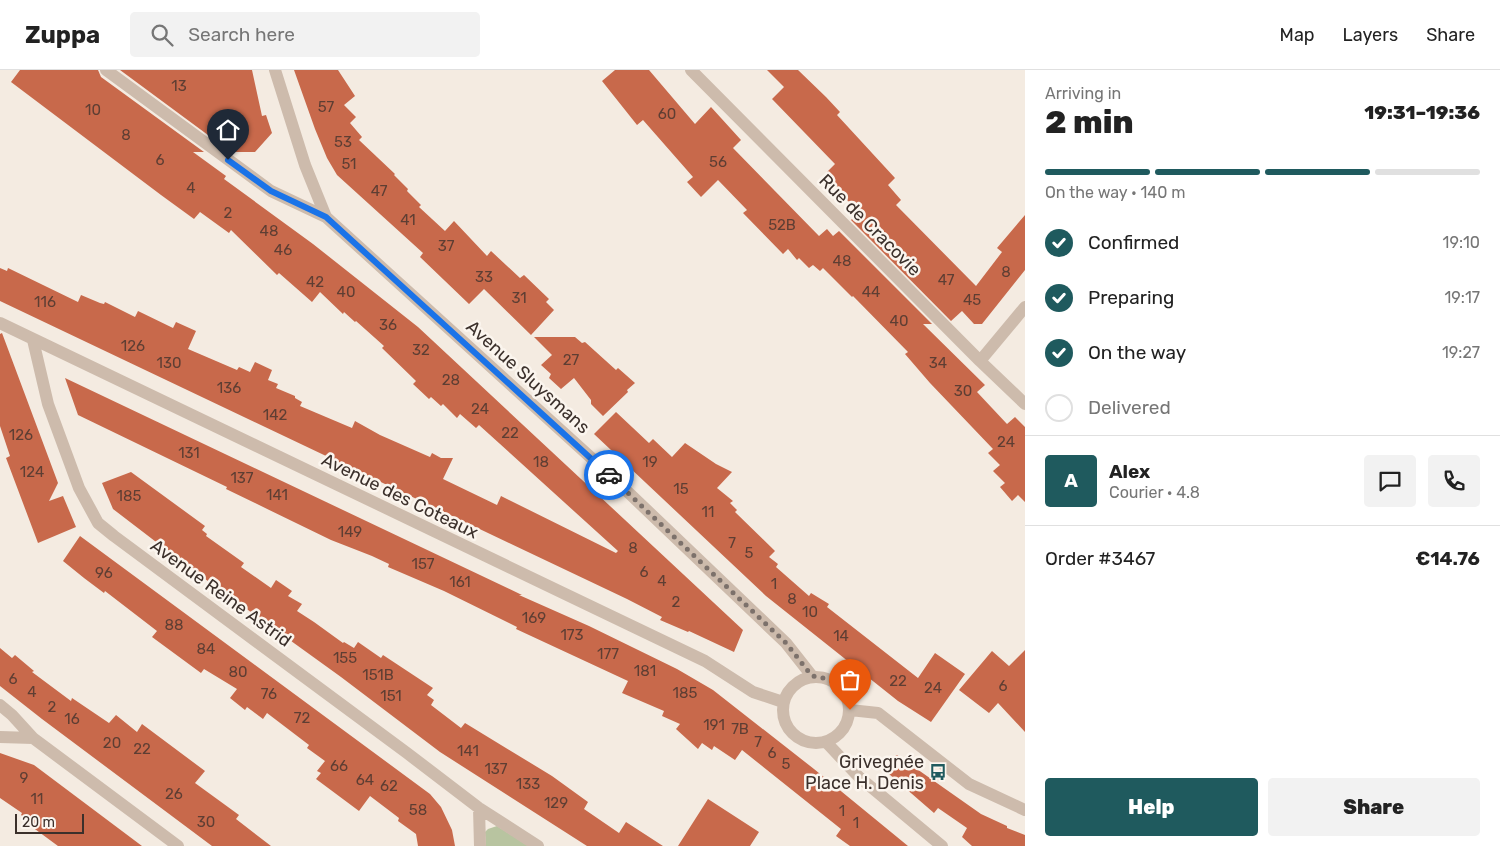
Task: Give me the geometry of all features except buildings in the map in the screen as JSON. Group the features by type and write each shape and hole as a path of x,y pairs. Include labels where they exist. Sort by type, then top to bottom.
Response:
{"street":[{"path":"106,70 271,191 326,217"},
{"name":"Avenue Sluysmans","path":"275,70 305,165 326,217 609,474 786,643 812,676"},
{"name":"Rue de Cracovie","path":"691,70 1025,404"},
{"path":"980,361 1025,308"},
{"name":"Avenue des Coteaux","path":"0,323 705,661 753,692 783,702"},
{"name":"Avenue Reine Astrid","path":"33,340 48,404 79,488 98,523 408,753 479,808 538,846"},
{"path":"812,676 830,679 844,691 850,710 847,724 838,735 826,742 807,743 790,732 783,718 783,702 787,691 799,680 812,676"},
{"path":"0,705 33,738 178,846"},
{"path":"850,710 878,712 969,784 1025,810"},
{"path":"0,737 33,738"},
{"path":"826,742 859,777 942,846"},
{"path":"479,808 480,846"}],"green space":[{"path":"497,826 529,846 486,846 485,832"}],"way so far":[{"path":"609,475 786,643 812,676 830,679 844,691 850,710"}],"place":[{"name":"Grivegnée Place H. Denis","path":"938,772"}],"route":[{"path":"228,160 271,191 326,217 609,475"}]}
